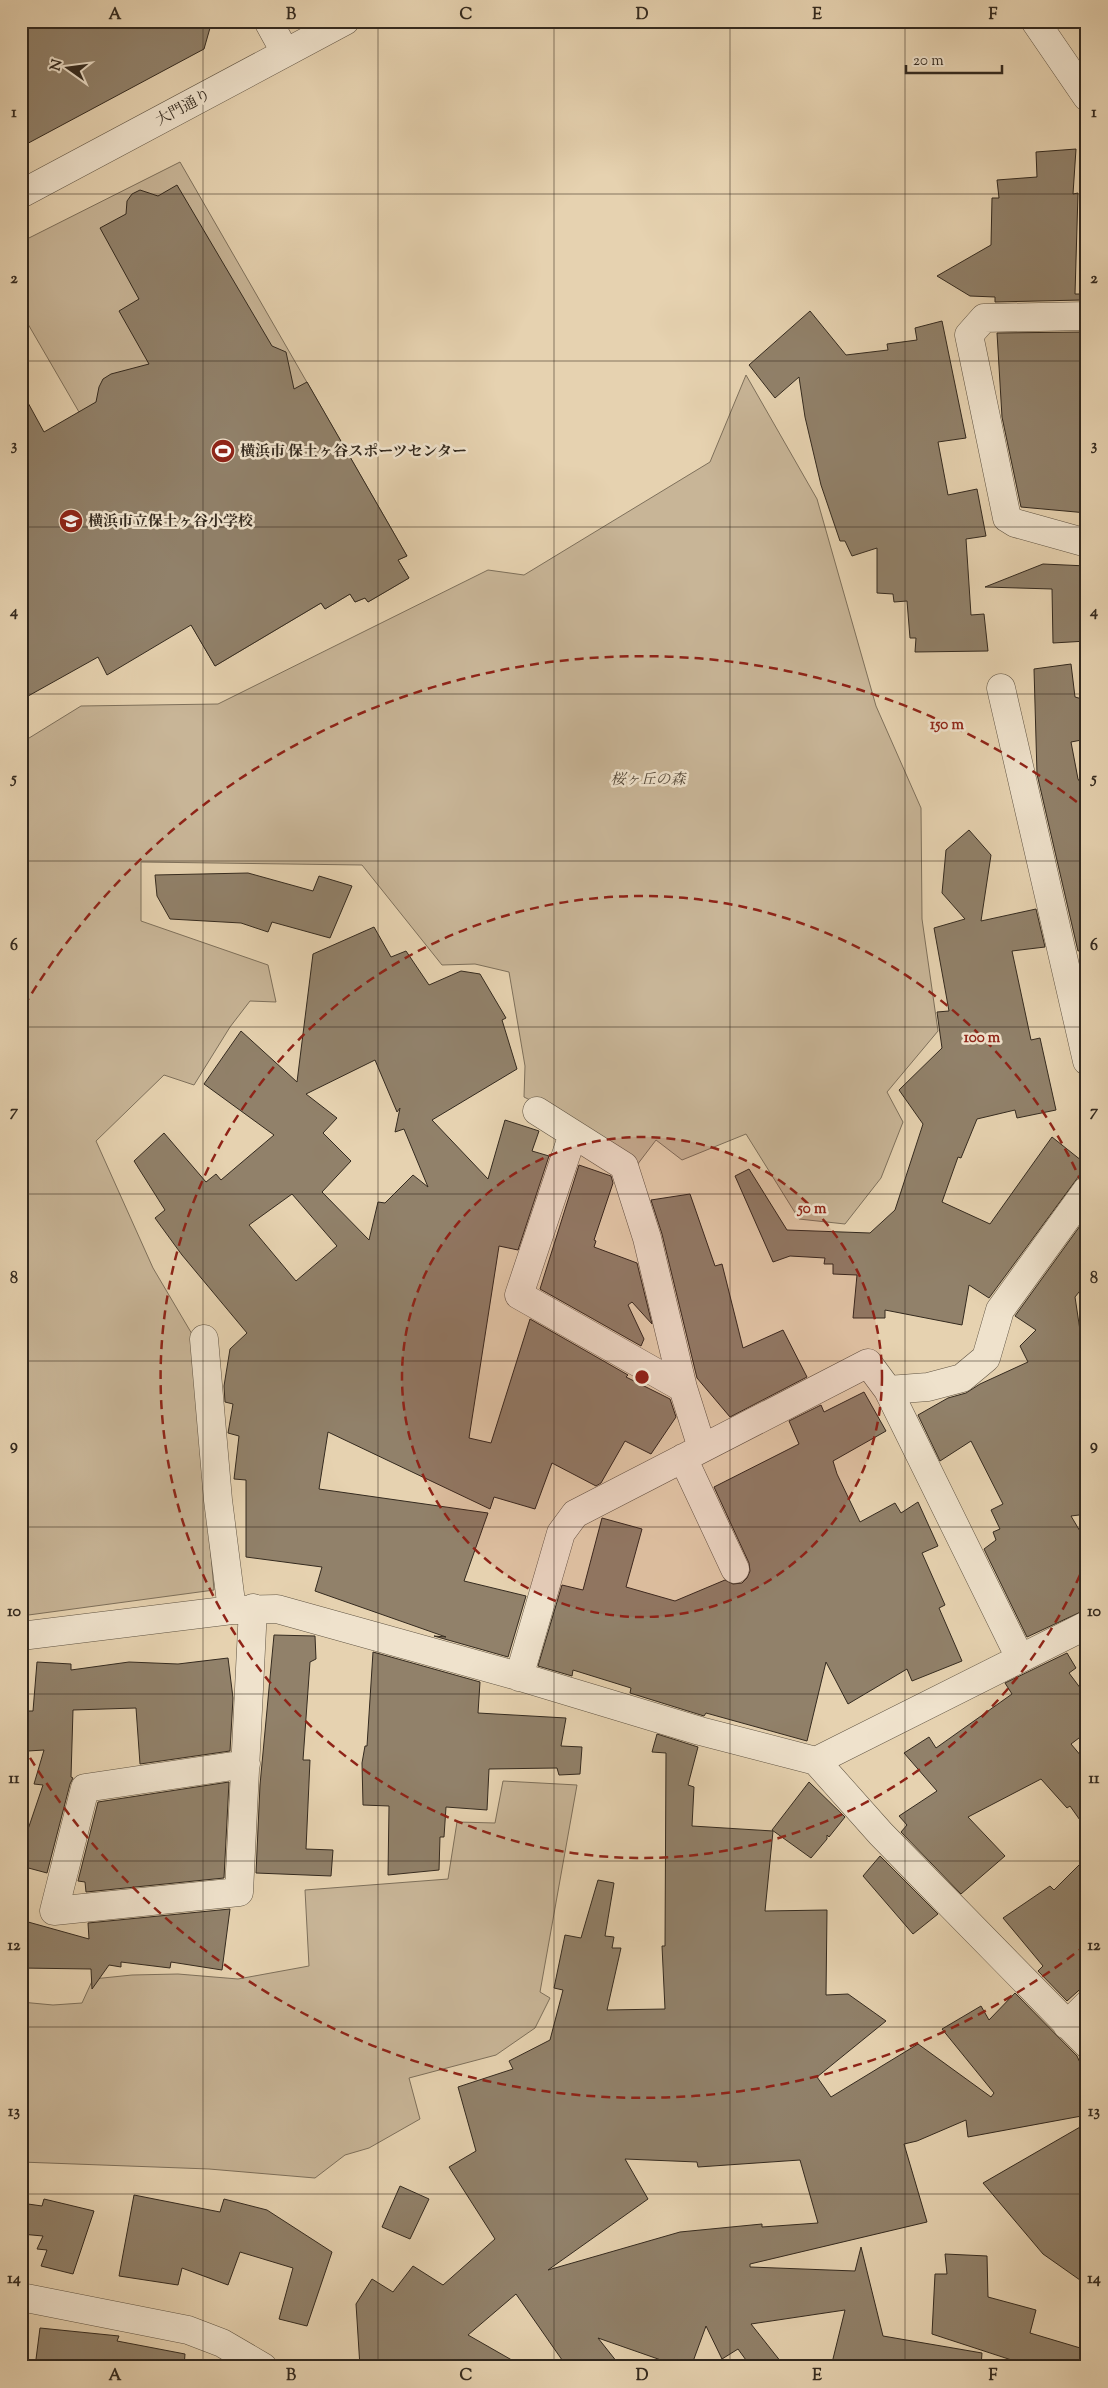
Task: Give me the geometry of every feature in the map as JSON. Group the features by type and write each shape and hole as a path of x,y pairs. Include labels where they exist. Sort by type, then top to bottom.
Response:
{"street":[{"path":"268,21 285,52"},
{"name":"大門通り","path":"22,191 345,21"},
{"path":"1035,21 1087,97"},
{"path":"1087,316 984,318 969,335 1007,518 1014,532 1087,543"},
{"path":"1001,688 1087,1061"},
{"path":"537,1111 624,1166 647,1238 683,1388 693,1453 735,1569"},
{"path":"573,1134 519,1295 683,1388"},
{"path":"888,1390 928,1387 962,1378 986,1358 1000,1310 1087,1190"},
{"path":"204,1339 218,1500 243,1609 246,1764 239,1892 54,1912 84,1788 246,1764"},
{"path":"519,1677 561,1533 575,1514 868,1363 888,1390 1020,1658"},
{"path":"21,1636 243,1609 278,1609 519,1677 700,1731 816,1761 881,1834 1087,2044"},
{"path":"816,1761 1087,1625"},
{"path":"1067,2025 1087,2005"},
{"path":"21,2297 188,2330 222,2343 263,2367"}],"green space":[{"name":"横浜市 保土ヶ谷スポーツセンター","path":"180,162 407,556 398,560 409,578 368,602 365,598 355,602 350,594 325,609 321,603 215,666 115,493 79,412 21,312 21,242"},
{"name":"桜ヶ丘の森","path":"746,375 817,499 876,706 921,808 922,919 938,1031 887,1092 903,1122 881,1178 845,1224 799,1219 746,1134 682,1160 656,1140 637,1165 546,1108 524,1097 525,1066 509,972 475,964 442,965 362,865 141,862 141,921 268,965 276,1002 250,1001 230,1027 194,1085 164,1075 96,1141 153,1268 192,1334 214,1590 21,1616 21,743 81,706 218,704 488,570 524,575 710,462"},
{"path":"503,1781 577,1785 540,1992 550,1998 535,2028 496,2055 409,2078 420,2119 369,2148 345,2155 315,2178 209,2169 21,2162 21,2002 53,2005 82,2003 93,1979 132,1975 178,1974 238,1979 309,1966 305,1890 448,1879 457,1822 495,1823"}],"building":[{"path":"21,21 212,21 204,49 21,147"},
{"path":"1076,149 1073,194 1078,193 1075,294 1082,294 1082,300 995,302 995,297 970,296 937,276 991,245 992,198 999,198 997,180 1037,177 1036,152"},
{"name":"横浜市 保土ヶ谷スポーツセンター","path":"177,185 272,346 286,352 294,389 307,382 407,556 398,560 409,578 368,602 365,598 355,602 350,594 325,609 321,603 215,666 191,625 107,675 98,657 21,700 21,390 44,432 96,402 103,379 111,374 149,364 119,311 139,299 100,228 126,214 127,201 132,194 140,190 158,196"},
{"path":"810,311 846,355 888,350 887,344 917,340 915,328 942,321 966,438 938,442 948,495 977,489 986,536 966,539 971,615 984,614 988,651 915,652 916,638 910,638 907,601 894,602 893,594 877,593 877,548 852,556 845,541 840,541 821,485 805,417 799,377 775,398 749,365"},
{"path":"1083,332 1084,369 1087,369 1087,513 1021,507 1002,417 997,333"},
{"path":"1043,564 1087,566 1087,641 1053,643 1052,589 985,587"},
{"path":"1071,664 1075,697 1082,699 1081,708 1087,711 1087,739 1071,742 1078,779 1087,793 1087,949 1078,951 1037,774 1034,669"},
{"path":"969,830 991,855 981,921 1036,909 1045,947 1012,951 1031,1040 1040,1038 1056,1110 1017,1118 1015,1110 977,1119 961,1158 958,1157 942,1202 990,1224 1052,1137 1087,1165 989,1298 969,1285 962,1325 885,1310 885,1318 853,1318 857,1275 833,1274 833,1264 824,1264 825,1258 790,1256 773,1262 735,1176 749,1169 787,1230 870,1233 895,1210 923,1124 899,1090 942,1048 937,1012 949,1011 934,928 965,919 942,893 946,850"},
{"path":"248,873 313,891 319,876 352,886 330,938 272,922 268,932 241,923 170,919 157,896 155,875"},
{"path":"374,927 391,957 406,951 429,985 461,971 480,974 506,1018 502,1020 517,1069 432,1120 488,1179 505,1120 539,1131 532,1151 549,1156 518,1250 499,1246 469,1438 491,1443 530,1319 628,1375 626,1377 670,1399 676,1417 651,1454 625,1441 601,1483 596,1486 552,1463 535,1509 494,1497 490,1509 328,1432 319,1489 488,1513 464,1581 526,1596 508,1657 434,1636 446,1637 315,1591 322,1567 246,1557 246,1480 234,1479 239,1436 228,1433 233,1404 225,1402 224,1386 230,1349 247,1333 182,1255 155,1218 165,1210 134,1161 164,1133 206,1182 216,1174 221,1180 274,1135 204,1084 241,1031 297,1082 313,954","holes":["375,1060 397,1112 400,1108 395,1132 404,1129 428,1187 413,1175 385,1203 378,1202 369,1240 322,1192 351,1161 323,1133 337,1118 306,1094","292,1194 337,1246 296,1281 249,1225"]},
{"path":"579,1165 611,1176 613,1183 594,1240 596,1241 594,1247 637,1263 652,1324 632,1302 628,1305 644,1339 641,1346 540,1289"},
{"path":"690,1194 715,1266 722,1264 743,1348 783,1330 807,1377 730,1417 697,1378 662,1234 651,1200"},
{"path":"1085,1219 1087,1282 1075,1297 1087,1377 1087,1514 1071,1516 1087,1543 1087,1609 1027,1637 984,1549 996,1540 993,1532 1000,1529 991,1510 1003,1504 971,1441 940,1461 918,1415 948,1398 966,1393 980,1384 1028,1362 1020,1346 1036,1330 1015,1316"},
{"path":"864,1392 886,1431 833,1461 837,1474 860,1522 895,1503 901,1513 918,1502 938,1546 922,1553 945,1605 939,1608 962,1661 912,1681 907,1669 848,1704 826,1662 807,1741 706,1713 704,1716 630,1693 631,1688 573,1670 572,1676 538,1666 562,1585 583,1590 602,1518 642,1529 626,1587 675,1601 725,1580 733,1584 742,1583 750,1571 749,1563 714,1487 799,1444 789,1421 821,1405 824,1412"},
{"path":"274,1635 315,1636 316,1659 310,1662 303,1760 310,1760 306,1849 333,1850 331,1876 256,1873 260,1785"},
{"path":"373,1652 480,1682 478,1713 566,1718 561,1746 582,1747 580,1774 559,1775 557,1768 489,1769 487,1810 446,1807 444,1837 440,1837 439,1870 388,1875 389,1806 363,1805 362,1763 365,1746 367,1746"},
{"path":"1067,1653 1076,1668 1069,1673 1087,1697 1087,1732 1071,1744 1087,1763 1087,1830 1070,1806 1067,1808 1041,1779 968,1817 1005,1856 961,1894 901,1832 907,1825 899,1816 937,1791 904,1753 929,1737 936,1748 1012,1694 1005,1683"},
{"path":"228,1658 233,1698 230,1751 140,1764 136,1708 73,1710 71,1777 73,1778 47,1873 21,1866 21,1850 43,1785 34,1784 44,1750 28,1751 28,1711 33,1711 37,1662 71,1664 71,1670 129,1662 178,1664"},
{"path":"657,1734 698,1747 688,1785 694,1787 692,1826 773,1831 765,1911 827,1910 826,1995 848,1994 886,2021 817,2077 831,2097 918,2044 991,2097 994,2093 942,2029 981,2006 989,2020 1015,1993 1077,2056 1087,2078 1087,2115 968,2137 966,2120 917,2141 904,2144 927,2222 750,2264 750,2267 855,2271 861,2247 883,2336 982,2353 981,2367 831,2367 845,2310 751,2324 785,2367 751,2367 738,2349 722,2359 706,2326 691,2367 681,2367 598,2338 621,2367 567,2367 516,2294 468,2335 524,2367 360,2367 356,2304 372,2279 393,2292 413,2266 443,2285 495,2239 449,2167 476,2151 458,2087 513,2069 509,2061 550,2040 563,1990 554,1988 565,1935 581,1938 598,1880 614,1883 605,1936 614,1937 612,1948 621,1948 607,2010 665,2009 662,1946 665,1946 666,1753 652,1752","holes":["625,2159 697,2162 698,2167 800,2160 818,2223 762,2227 762,2224 680,2232 548,2270 648,2199"]},
{"path":"229,1782 224,1878 86,1892 85,1882 78,1881 98,1802"},
{"path":"809,1782 845,1817 829,1837 827,1835 827,1839 811,1858 772,1830"},
{"path":"880,1856 938,1914 913,1934 863,1876"},
{"path":"1087,1857 1087,1983 1067,2001 1038,1971 1043,1966 1003,1918 1050,1886 1054,1890"},
{"path":"230,1909 222,1970 171,1962 170,1968 121,1962 121,1967 109,1965 92,1989 91,1969 21,1968 21,1920 89,1939 88,1923"},
{"path":"1087,2123 1087,2285 1043,2254 983,2183"},
{"path":"400,2186 429,2199 410,2239 382,2227"},
{"path":"134,2195 220,2212 224,2199 267,2210 332,2252 307,2326 279,2319 293,2268 240,2252 228,2285 182,2268 178,2285 119,2276"},
{"path":"44,2199 94,2211 73,2274 41,2266 47,2250 37,2249 43,2236 21,2234 21,2203 42,2206"},
{"path":"945,2254 987,2256 988,2297 1036,2310 1030,2333 1087,2350 1087,2367 1033,2367 932,2334 935,2274 947,2274"},
{"path":"40,2328 119,2336 117,2341 185,2354 184,2367 35,2367"}],"place":[{"name":"横浜市 保土ヶ谷スポーツセンター","path":"223,451"},
{"name":"横浜市立保土ヶ谷小学校","path":"71,521"}]}
